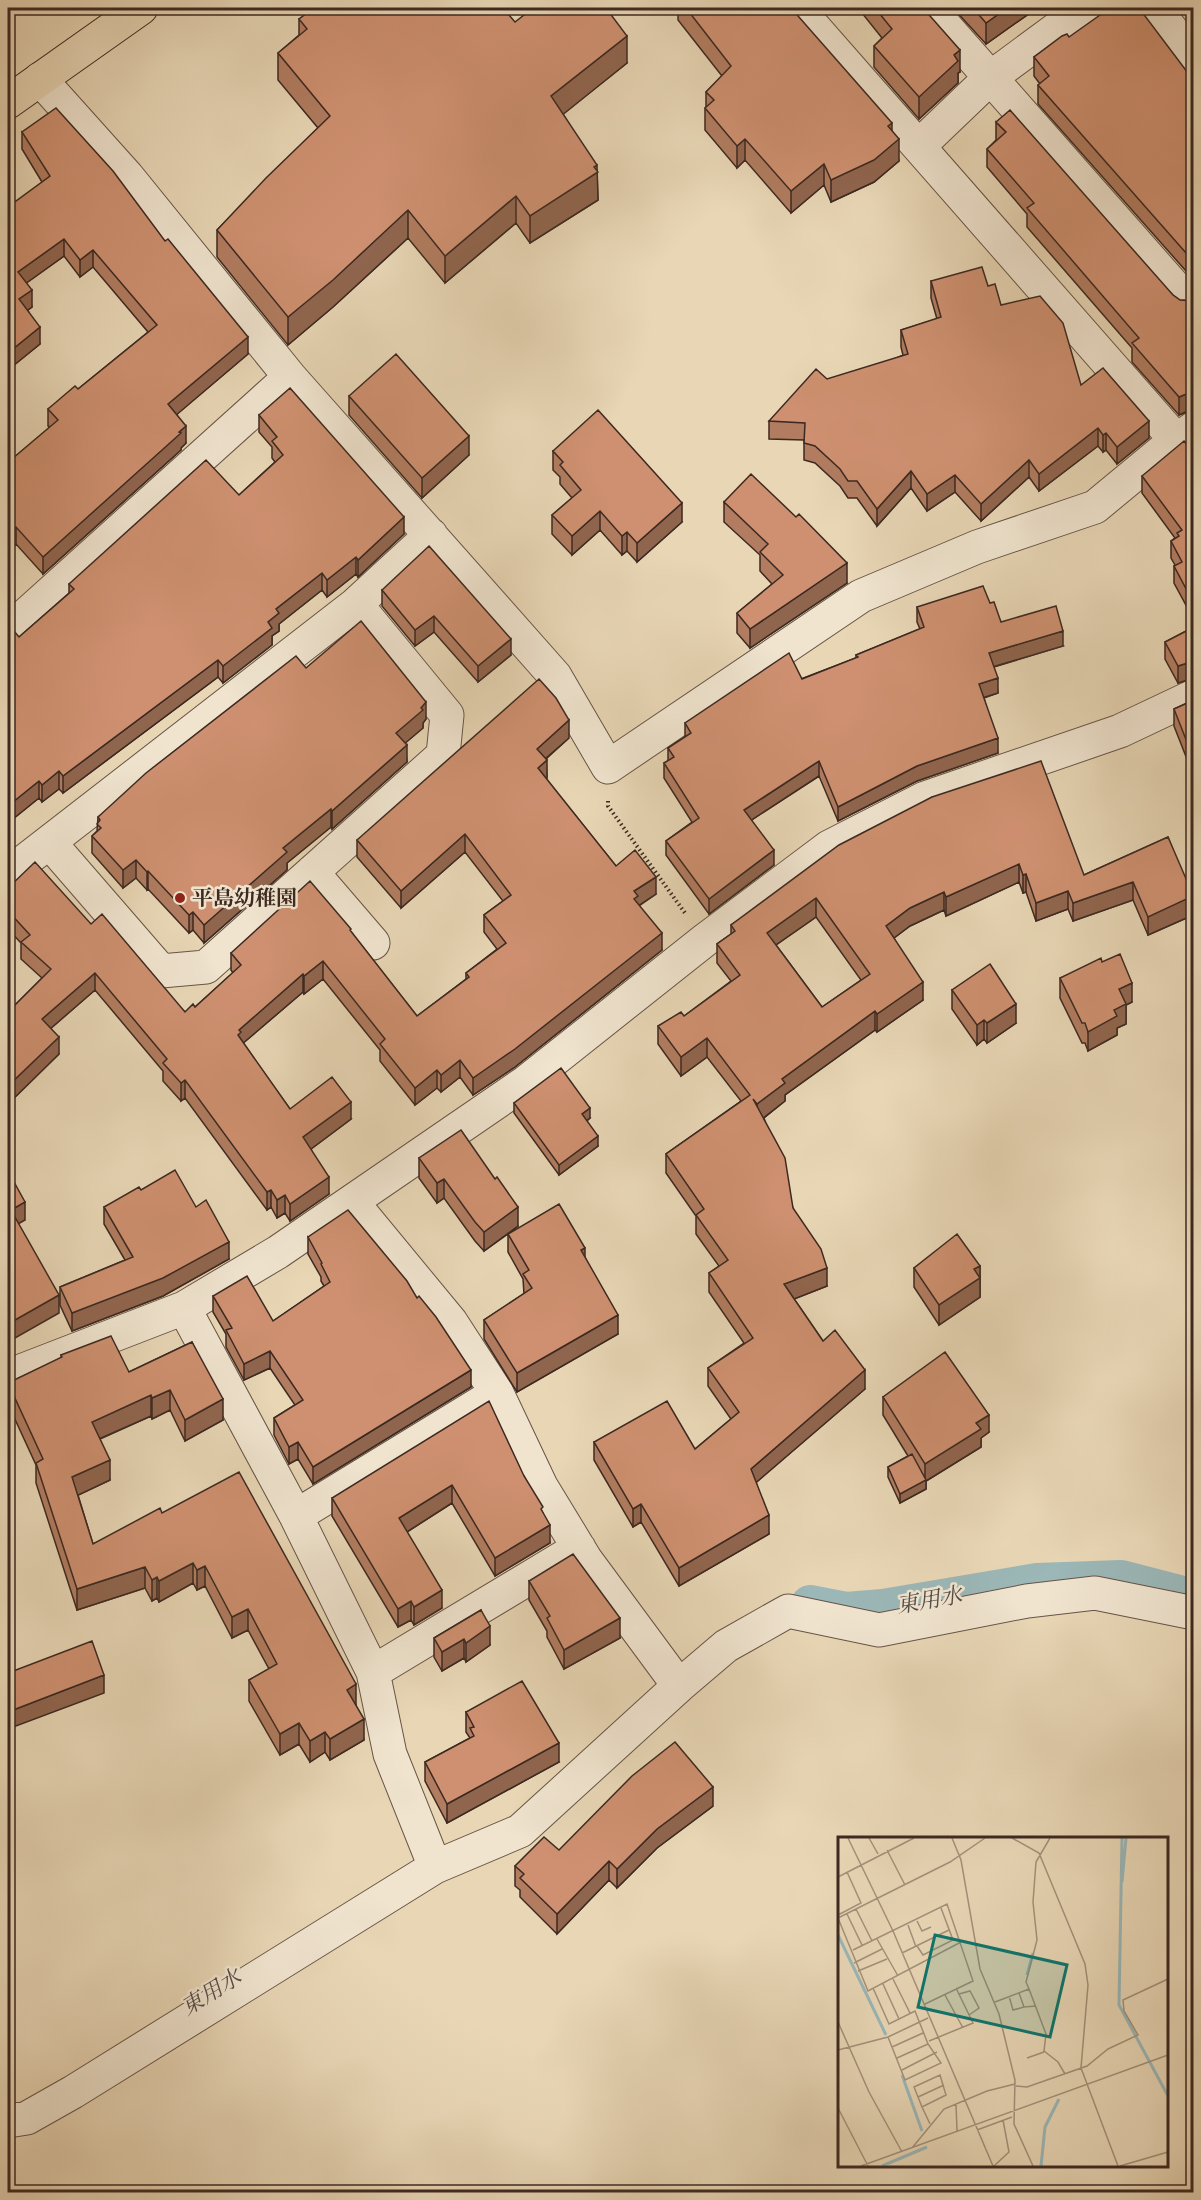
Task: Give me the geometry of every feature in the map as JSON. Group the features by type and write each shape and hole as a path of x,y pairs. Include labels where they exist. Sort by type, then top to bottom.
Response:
{"main road":[{"path":"8,102 141,8"}],"street":[{"path":"40,79 127,176 290,378 555,676 608,767 861,596 978,547 1095,507 1185,434 919,146 797,8"},
{"path":"929,8 1187,301 1194,301"},
{"path":"919,146 990,78 1085,8"},
{"path":"1154,8 1194,58"},
{"path":"8,631 290,378"},
{"path":"8,874 356,604 431,535"},
{"path":"50,843 162,971 206,967 443,755 447,715 356,604"},
{"path":"8,1376 184,1308 278,1252 526,1082 705,940 829,847 925,798 1120,731 1194,696"},
{"path":"312,872 373,943"},
{"path":"352,1202 452,1322 497,1394 541,1486 586,1560 679,1686"},
{"path":"184,1308 296,1516 373,1672 390,1754 435,1867"},
{"path":"296,1516 497,1394"},
{"path":"373,1672 579,1548"},
{"path":"8,2121 27,2118 73,2091 435,1867 520,1831 726,1646 788,1611 879,1630 1027,1601 1095,1593 1194,1613"}],"path":[{"path":"608,767 608,806 705,940"}],"building":[{"path":"314,8 503,8 515,22 533,8 606,8 627,36 551,96 597,165 594,167 598,172 530,216 516,196 445,256 408,210 333,280 288,317 217,230 266,178 330,116 278,53 307,29 299,19"},
{"path":"686,8 791,8 892,123 888,126 899,139 874,160 831,180 824,164 791,191 745,139 737,146 705,108 714,100 706,92 731,66"},
{"path":"875,8 923,8 960,50 954,55 958,61 919,97 874,46 892,29"},
{"path":"973,8 1007,8 986,23"},
{"path":"1110,8 1139,8 1194,81 1194,262 1038,85 1049,76 1034,57 1062,36 1067,34 1069,37"},
{"path":"56,108 113,171 165,241 168,239 248,337 168,404 186,426 179,432 181,433 43,557 16,527 8,534 8,453 12,459 58,420 48,409 75,386 78,389 157,325 93,250 80,260 64,239 18,272 32,290 19,299 40,327 8,353 8,207 50,176 22,132"},
{"path":"1010,110 1173,295 1180,300 1194,301 1194,391 1179,397 1132,343 1139,338 1027,208 1034,203 987,149 1006,132 996,122"},
{"path":"982,267 988,286 995,284 1001,305 1040,296 1063,323 1081,385 1103,368 1149,421 1117,447 1106,433 1103,435 1098,428 1039,474 1029,460 981,504 955,475 927,494 911,471 877,509 857,481 848,481 840,469 815,446 804,443 805,423 769,421 816,369 827,379 908,354 901,330 941,317 931,281"},
{"path":"396,354 469,436 422,478 349,396"},
{"path":"290,388 404,517 358,560 356,557 327,580 322,573 276,609 279,613 268,622 272,628 223,666 218,660 63,776 59,771 42,785 39,781 8,806 8,631 14,631 19,637 74,589 69,584 206,460 239,495 283,455 272,441 277,437 259,415"},
{"path":"598,410 682,503 637,543 627,532 622,536 600,511 572,536 552,515 581,490 560,465 563,462 553,451"},
{"path":"1184,441 1194,454 1194,614 1188,603 1192,600 1174,566 1182,562 1171,541 1179,536 1177,533 1182,530 1142,476"},
{"path":"751,474 796,517 799,514 847,563 750,629 737,613 783,575 760,552 768,544 724,502"},
{"path":"429,546 511,639 478,666 434,616 415,630 382,590"},
{"path":"983,586 990,603 994,602 1001,622 1056,606 1063,631 989,653 998,678 979,684 998,738 917,766 838,807 819,761 744,810 774,850 709,899 666,841 699,818 664,763 674,757 668,748 691,733 685,723 789,653 802,679 924,627 917,607"},
{"path":"361,621 426,702 421,708 423,710 396,733 407,745 332,811 331,809 283,848 287,852 204,925 193,912 189,915 136,860 123,870 92,836 101,828 97,824 100,820 98,817 146,773 296,656 306,668"},
{"path":"1194,627 1194,661 1178,666 1165,642"},
{"path":"539,679 556,698 569,720 537,749 547,760 538,768 616,866 635,850 656,877 634,891 638,896 634,899 662,933 515,1049 473,1078 460,1060 441,1075 437,1070 415,1088 380,1044 385,1039 323,961 304,976 303,974 239,1030 241,1032 238,1035 290,1109 332,1077 351,1102 303,1137 329,1177 290,1204 285,1195 277,1200 271,1190 267,1192 185,1080 181,1083 163,1063 167,1059 95,973 42,1019 59,1037 8,1086 8,1012 51,969 21,942 30,935 8,911 8,888 35,862 91,924 102,914 185,1012 193,1004 195,1007 241,965 231,953 310,881 351,929 417,1016 469,977 466,973 506,943 484,915 511,895 465,834 401,891 357,840"},
{"path":"1194,700 1194,760 1174,709"},
{"path":"1041,761 1084,875 1168,837 1190,888 1187,889 1191,897 1148,917 1133,882 1073,903 1068,891 1036,903 1026,874 1023,875 1019,864 946,897 944,892 910,908 886,926 923,982 877,1014 875,1011 782,1079 785,1083 757,1104 753,1099 785,1158 793,1208 821,1249 827,1268 784,1284 823,1341 835,1330 865,1370 751,1469 769,1515 679,1568 641,1504 633,1509 594,1442 667,1401 695,1449 739,1412 708,1368 753,1338 709,1273 728,1260 696,1215 704,1209 666,1154 750,1095 707,1038 681,1057 658,1026 681,1012 684,1016 740,975 717,944 735,931 731,925 839,845 932,797","holes":["816,898 870,974 822,1007 767,933"]},
{"path":"1120,954 1132,983 1119,989 1126,1004 1114,1010 1117,1016 1088,1032 1060,978 1101,958 1102,962"},
{"path":"990,964 1016,1004 987,1023 984,1020 977,1025 952,990"},
{"path":"561,1068 590,1108 582,1114 598,1136 559,1165 514,1103"},
{"path":"461,1130 495,1179 497,1177 518,1207 484,1232 444,1179 437,1183 419,1158"},
{"path":"175,1170 196,1207 206,1200 229,1242 163,1278 72,1313 60,1287 133,1257 104,1207 139,1187 141,1190"},
{"path":"8,1171 25,1202 11,1210 59,1295 8,1324"},
{"path":"559,1204 585,1248 581,1250 618,1315 517,1373 484,1320 532,1288 523,1274 529,1270 508,1234"},
{"path":"348,1210 407,1281 417,1298 419,1296 436,1317 471,1370 313,1467 298,1442 289,1447 274,1418 303,1400 270,1351 244,1364 226,1330 232,1328 213,1296 247,1276 273,1321 330,1282 308,1237"},
{"path":"957,1234 980,1266 974,1269 980,1278 939,1305 914,1268"},
{"path":"111,1336 129,1372 192,1342 223,1399 185,1420 170,1390 152,1398 151,1395 92,1422 110,1460 72,1477 93,1544 160,1508 162,1513 239,1472 356,1684 347,1690 364,1719 330,1739 325,1732 310,1741 299,1723 280,1734 249,1680 277,1664 248,1609 232,1617 205,1566 197,1570 193,1563 159,1581 157,1577 152,1580 145,1567 77,1589 36,1463 43,1459 8,1383 62,1357 61,1355"},
{"path":"945,1352 989,1415 976,1423 981,1429 925,1464 883,1397"},
{"path":"489,1401 550,1525 495,1558 452,1485 399,1518 442,1590 414,1607 411,1601 398,1609 332,1498"},
{"path":"912,1454 926,1480 900,1494 888,1467"},
{"path":"573,1554 620,1618 564,1650 547,1618 550,1616 529,1581"},
{"path":"481,1610 490,1626 466,1643 464,1639 442,1652 434,1638"},
{"path":"92,1641 104,1675 8,1712 8,1673"},
{"path":"522,1681 559,1743 447,1804 425,1762 474,1736 470,1728 474,1727 466,1712"},
{"path":"675,1742 713,1787 657,1829 617,1869 609,1861 557,1914 520,1878 524,1874 515,1866 544,1837 559,1850 632,1776"},
{"path":"8,1747 11,1759 13,1817 8,1817"}],"waterway":[{"name":"東用水","path":"810,1604 846,1611 883,1608 1037,1582 1121,1579 1194,1598"}],"place":[{"name":"平島幼稚園","path":"180,898"}]}
